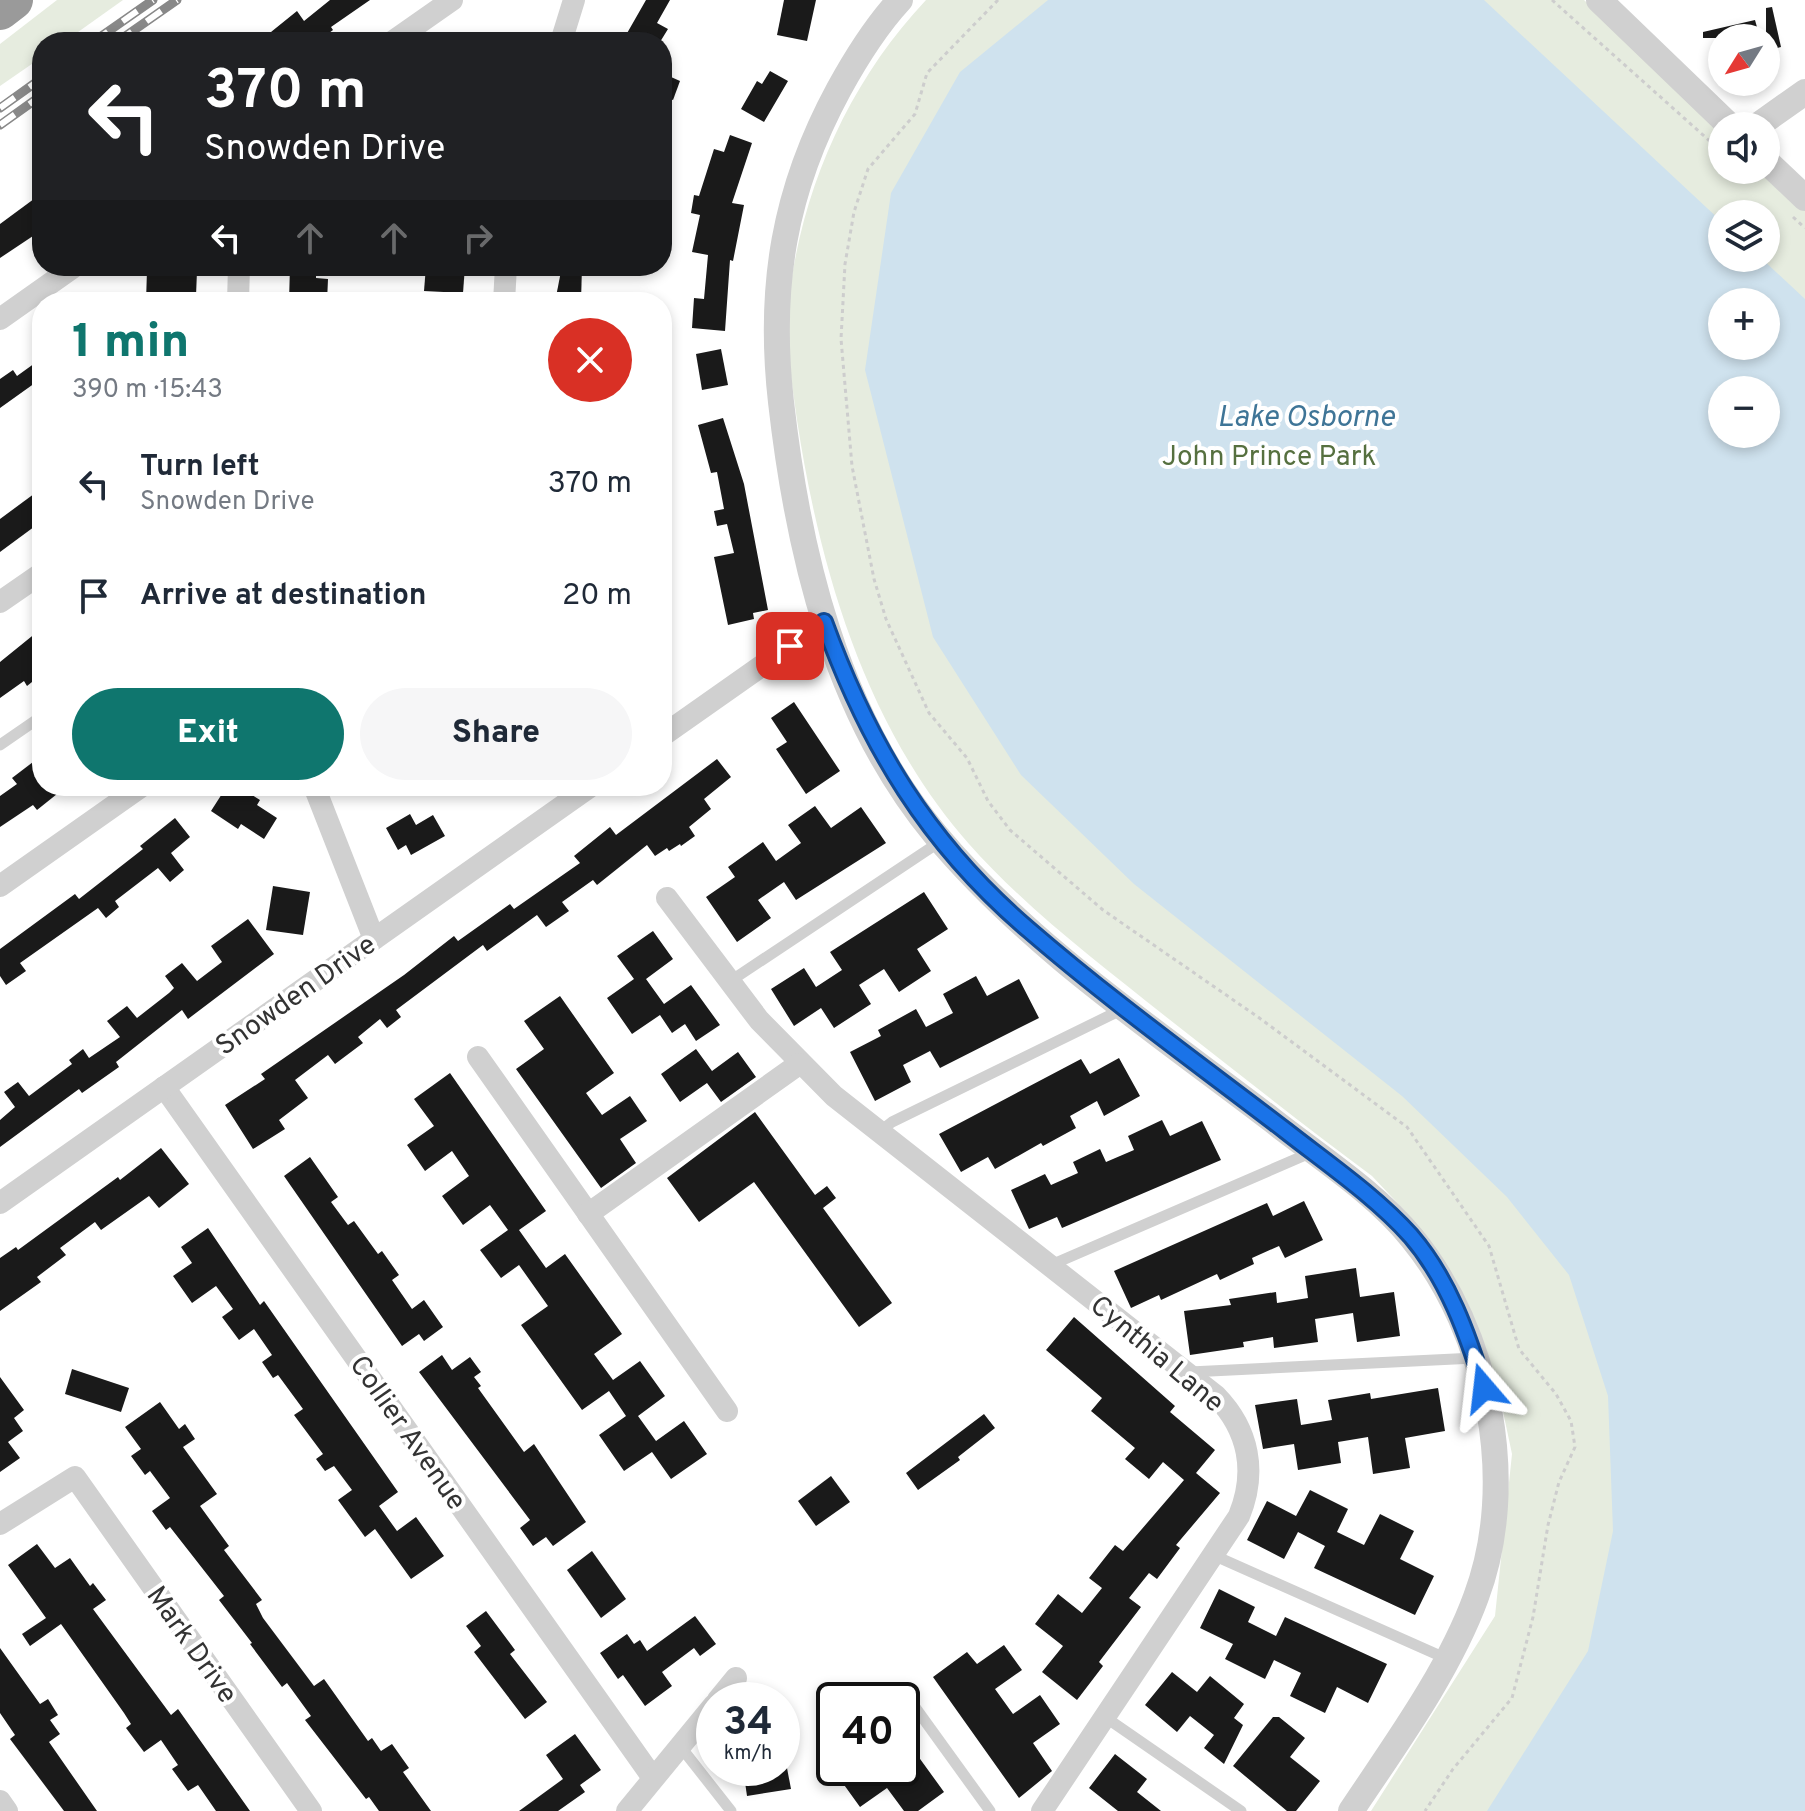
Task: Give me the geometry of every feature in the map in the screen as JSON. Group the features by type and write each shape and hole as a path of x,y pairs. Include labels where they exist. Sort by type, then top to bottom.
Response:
{"highway":[{"path":"0,10 13,0"}],"street":[{"path":"406,32 452,0"},
{"path":"564,32 574,0"},
{"path":"1599,0 1715,112"},
{"path":"895,2 853,65 804,160 789,213 774,311 784,425 802,529 824,622 846,684 903,792 941,841 1027,929 1378,1205 1412,1238 1448,1293 1475,1358 1494,1434 1493,1514 1477,1596 1403,1733 1351,1811"},
{"path":"1777,112 1805,92"},
{"path":"1780,174 1805,198"},
{"path":"38,292 61,276"},
{"path":"0,319 32,296"},
{"path":"0,602 32,580"},
{"path":"672,729 824,622"},
{"path":"0,886 128,796"},
{"path":"318,796 374,939"},
{"name":"Snowden Drive","path":"0,1203 577,796"},
{"name":"Cynthia Lane","path":"667,898 728,982 799,1064 879,1132 1186,1372 1225,1405 1239,1427 1247,1452 1249,1478 1244,1503 1213,1555 1042,1811"},
{"path":"478,1057 727,1411"},
{"path":"588,1214 799,1064"},
{"name":"Collier Avenue","path":"164,1087 653,1778"},
{"name":"Mark Drive","path":"0,1524 75,1477 311,1811"},
{"path":"733,1682 736,1678"},
{"path":"627,1811 696,1726"},
{"path":"0,1801 7,1811"}],"lane":[{"path":"0,745 32,723"},
{"path":"728,982 941,841"},
{"path":"879,1132 1125,1007"},
{"path":"1050,1266 1312,1152"},
{"path":"1186,1372 1475,1358"},
{"path":"1213,1555 1445,1658"},
{"path":"920,1714 990,1811"},
{"path":"1105,1717 1241,1811"},
{"path":"680,1746 731,1811"}],"path":[{"path":"998,0 927,73 915,114 868,169 854,212 845,264 841,339 852,466 874,579 886,619 929,713 967,758 988,801 1010,830 1103,910 1258,1017 1407,1127 1489,1246 1519,1349 1556,1394 1571,1421 1575,1447 1559,1482 1548,1525 1533,1617 1512,1698 1453,1769 1425,1811"},
{"path":"1552,0 1708,139"}],"green space":[{"path":"57,0 123,0 78,32 32,32 32,64 0,86 0,44"},
{"name":"Lake Osborne","path":"926,0 1584,0 1708,115 1708,184 1780,183 1805,206 1805,1811 1371,1811 1495,1616 1512,1454 1497,1383 1473,1315 1405,1211 1372,1176 1063,934 991,868 933,798 902,750 875,698 834,590 819,534 797,420 787,327 789,297 805,215 834,138 874,65"}],"water":[{"name":"Lake Osborne","path":"1048,0 1484,0 1708,209 1708,272 1776,272 1805,299 1805,1811 1487,1811 1588,1651 1613,1531 1608,1396 1569,1275 1507,1197 1402,1096 1134,884 1021,775 933,637 865,370 891,193 960,72"}],"building":[{"path":"330,0 370,0 331,27 330,32 271,32 297,11 304,21"},
{"path":"646,0 670,0 657,23 668,29 666,32 628,32"},
{"path":"784,0 816,0 807,41 777,35"},
{"path":"1772,7 1776,24 1766,24 1766,8"},
{"path":"770,71 788,81 764,122 741,109 757,81 762,84"},
{"path":"672,77 680,81 672,100"},
{"path":"730,135 752,143 732,203 744,205 733,261 730,260 725,331 692,328 694,298 704,299 708,255 692,252 700,215 691,213 694,195 699,196 714,149 724,152"},
{"path":"32,200 32,237 0,258 0,224"},
{"path":"147,276 197,276 196,292 146,292"},
{"path":"290,276 328,279 327,292 289,292"},
{"path":"425,276 464,276 463,292 424,291"},
{"path":"560,276 582,276 581,292 557,292"},
{"path":"721,349 728,385 702,390 696,354"},
{"path":"32,365 32,385 0,408 0,379 13,370 17,376"},
{"path":"723,418 744,484 768,610 753,613 754,619 728,625 714,557 734,553 727,524 717,526 714,511 724,509 717,472 711,473 698,425"},
{"path":"32,495 32,528 0,552 0,519"},
{"path":"32,636 32,682 27,686 24,681 0,698 0,662"},
{"path":"794,702 840,771 806,794 776,749 787,742 771,718"},
{"path":"717,759 731,777 704,799 711,809 689,827 695,836 681,846 669,851 667,848 655,856 647,845 597,885 593,880 562,902 569,911 546,927 537,915 487,951 483,945 396,1010 401,1017 387,1028 380,1019 358,1037 363,1043 335,1064 328,1055 295,1080 308,1098 279,1120 285,1129 253,1149 225,1105 265,1079 261,1074 404,975 454,936 458,941 510,904 514,909 580,863 574,856 610,827 616,835 672,796 672,793"},
{"path":"32,763 32,796 54,796 37,810 33,805 0,827 0,796 17,784 12,778"},
{"path":"221,796 254,796 260,800 257,805 277,818 264,839 241,824 238,829 211,811"},
{"path":"815,806 831,828 861,807 886,843 796,900 784,882 758,900 771,918 737,942 706,897 735,877 728,867 763,842 776,861 801,843 788,825"},
{"path":"410,814 416,825 433,815 445,836 411,855 406,845 398,850 386,828"},
{"path":"175,818 190,837 171,853 184,870 170,882 158,868 115,901 119,907 106,918 98,908 20,963 26,971 6,985 0,976 0,949 75,894 79,899 143,849 140,846"},
{"path":"273,886 310,892 303,935 266,930"},
{"path":"924,892 948,929 917,949 931,971 899,992 884,969 859,985 871,1004 834,1028 821,1008 794,1026 771,989 804,968 816,987 842,970 830,952"},
{"path":"248,919 274,954 188,1019 182,1010 116,1062 119,1067 82,1093 79,1089 0,1147 0,1120 15,1107 4,1092 18,1082 29,1096 72,1064 69,1060 83,1049 89,1058 120,1037 107,1021 127,1006 137,1018 174,988 165,976 182,963 197,981 222,962 211,946"},
{"path":"653,931 673,959 646,979 664,1004 691,985 720,1025 696,1041 685,1024 672,1033 660,1015 632,1034 607,998 634,979 617,956"},
{"path":"976,976 987,996 1019,979 1039,1018 940,1068 930,1051 903,1065 911,1082 875,1101 850,1052 881,1036 878,1030 916,1009 926,1027 953,1013 943,994"},
{"path":"560,996 614,1073 586,1093 602,1115 630,1096 647,1121 620,1139 636,1163 601,1188 516,1069 544,1049 524,1021"},
{"path":"696,1049 712,1071 738,1052 756,1077 721,1102 707,1083 680,1102 661,1074"},
{"path":"1119,1058 1140,1096 1104,1116 1097,1101 1070,1116 1076,1128 1043,1146 1041,1143 995,1169 988,1157 961,1172 939,1134 1081,1059 1090,1074"},
{"path":"450,1073 546,1211 519,1230 546,1268 565,1254 622,1334 594,1354 613,1380 640,1361 665,1396 638,1416 656,1441 684,1421 707,1454 671,1479 652,1452 624,1471 599,1435 626,1416 609,1391 582,1410 521,1325 548,1306 519,1265 501,1278 480,1250 508,1230 490,1205 463,1225 442,1196 469,1176 452,1151 425,1171 407,1145 434,1126 414,1099"},
{"path":"755,1112 815,1195 827,1186 836,1198 823,1208 892,1303 859,1327 754,1182 699,1222 667,1178"},
{"path":"1162,1120 1170,1136 1202,1121 1221,1160 1062,1228 1057,1217 1029,1229 1011,1190 1045,1174 1051,1185 1078,1173 1073,1162 1100,1149 1106,1162 1134,1150 1128,1136"},
{"path":"161,1148 189,1184 159,1208 149,1196 101,1230 95,1222 60,1248 66,1255 37,1277 41,1282 0,1311 0,1258 16,1247 18,1250"},
{"path":"310,1157 338,1197 331,1202 348,1225 354,1221 378,1254 382,1251 399,1275 392,1280 412,1309 424,1300 443,1327 424,1341 419,1334 402,1346 284,1176"},
{"path":"1304,1201 1323,1240 1285,1258 1279,1246 1252,1258 1254,1264 1220,1280 1217,1274 1161,1300 1159,1295 1131,1308 1114,1271 1267,1203 1273,1216"},
{"path":"208,1228 260,1305 264,1301 398,1492 379,1506 397,1531 416,1517 444,1556 411,1579 375,1529 365,1537 338,1500 352,1490 334,1466 325,1471 316,1459 323,1454 294,1415 303,1409 278,1375 273,1378 262,1362 272,1355 254,1329 239,1340 222,1317 233,1309 216,1286 192,1303 173,1276 192,1263 181,1247"},
{"path":"1356,1268 1360,1297 1394,1292 1400,1336 1357,1342 1353,1313 1315,1319 1318,1342 1274,1348 1273,1337 1243,1342 1244,1347 1190,1355 1184,1311 1231,1305 1229,1299 1276,1292 1277,1303 1308,1298 1305,1276"},
{"path":"1074,1317 1175,1406 1170,1412 1215,1450 1196,1473 1220,1493 1176,1545 1180,1548 1157,1579 1149,1573 1129,1598 1141,1607 1099,1662 1103,1666 1077,1700 1042,1672 1063,1646 1035,1624 1058,1594 1082,1613 1102,1588 1089,1578 1115,1545 1123,1551 1184,1480 1163,1462 1149,1479 1125,1459 1135,1448 1091,1411 1102,1398 1046,1350"},
{"path":"442,1355 452,1370 470,1357 481,1372 474,1377 481,1386 478,1388 524,1452 534,1444 586,1522 553,1546 546,1537 533,1546 520,1528 530,1520 419,1372"},
{"path":"72,1369 129,1388 121,1412 65,1394"},
{"path":"0,1377 24,1410 14,1418 23,1431 8,1442 20,1458 0,1472"},
{"path":"1438,1388 1445,1431 1405,1438 1410,1468 1373,1474 1368,1437 1338,1442 1341,1463 1298,1470 1294,1444 1263,1449 1255,1405 1297,1399 1301,1425 1332,1420 1328,1400 1370,1393 1371,1399"},
{"path":"160,1402 179,1429 185,1424 195,1439 183,1447 217,1494 200,1506 229,1546 224,1550 262,1600 256,1604 263,1618 314,1686 324,1679 368,1741 372,1738 381,1751 392,1744 409,1768 403,1772 431,1811 379,1811 369,1797 366,1799 305,1720 311,1716 287,1683 282,1687 219,1600 224,1596 170,1527 166,1530 152,1511 170,1498 150,1471 145,1475 131,1456 141,1449 125,1427"},
{"path":"984,1414 995,1428 958,1457 960,1460 918,1490 906,1473"},
{"path":"831,1476 850,1502 816,1526 798,1501"},
{"path":"1310,1490 1348,1509 1337,1532 1364,1545 1380,1514 1414,1531 1400,1559 1434,1576 1415,1615 1314,1568 1325,1546 1298,1532 1284,1559 1247,1540 1267,1501 1296,1516"},
{"path":"37,1544 55,1568 70,1558 90,1586 93,1583 106,1600 93,1609 171,1715 178,1709 250,1811 216,1811 198,1785 188,1791 172,1769 178,1765 161,1740 144,1752 126,1728 131,1724 124,1713 61,1624 30,1646 22,1634 46,1618 8,1565"},
{"path":"592,1551 626,1599 601,1618 567,1570"},
{"path":"1219,1589 1255,1607 1248,1622 1276,1636 1285,1617 1387,1664 1368,1703 1337,1687 1325,1713 1290,1696 1301,1673 1274,1660 1265,1679 1225,1659 1233,1644 1200,1628"},
{"path":"486,1611 515,1650 510,1654 547,1702 525,1719 474,1652 481,1646 466,1626"},
{"path":"695,1616 716,1644 700,1656 694,1648 662,1672 672,1686 645,1706 623,1675 618,1679 600,1653 627,1634 634,1644 640,1640 647,1651"},
{"path":"1004,1645 1022,1670 995,1689 1013,1714 1040,1695 1060,1724 1033,1743 1052,1771 1019,1798 933,1677 967,1652 977,1664"},
{"path":"0,1648 40,1704 48,1699 58,1715 50,1720 60,1734 49,1742 97,1811 64,1811 10,1739 15,1735 0,1713"},
{"path":"1172,1672 1197,1692 1210,1676 1244,1704 1234,1718 1243,1725 1224,1764 1204,1748 1214,1735 1190,1716 1177,1732 1145,1705"},
{"path":"1273,1717 1279,1717 1305,1738 1290,1757 1320,1781 1296,1811 1287,1811 1233,1766"},
{"path":"575,1734 601,1770 580,1785 585,1792 558,1811 519,1811 563,1779 546,1755"},
{"path":"1115,1754 1147,1779 1137,1792 1161,1811 1118,1811 1089,1788"},
{"path":"920,1759 944,1792 918,1811 904,1811 887,1788 860,1807 845,1786 920,1786"},
{"path":"746,1786 790,1786 791,1789 747,1796"}],"railway":[{"path":"107,32 153,0"},
{"path":"131,32 177,0"},
{"path":"0,108 32,85"},
{"path":"0,125 32,102"}],"route":[{"path":"790,646 824,622 846,684 903,792 977,880 1027,929 1325,1162 1378,1205 1412,1238 1448,1293 1463,1325 1484,1388"}],"park label":[{"name":"John Prince Park","path":"1269,455"}]}
